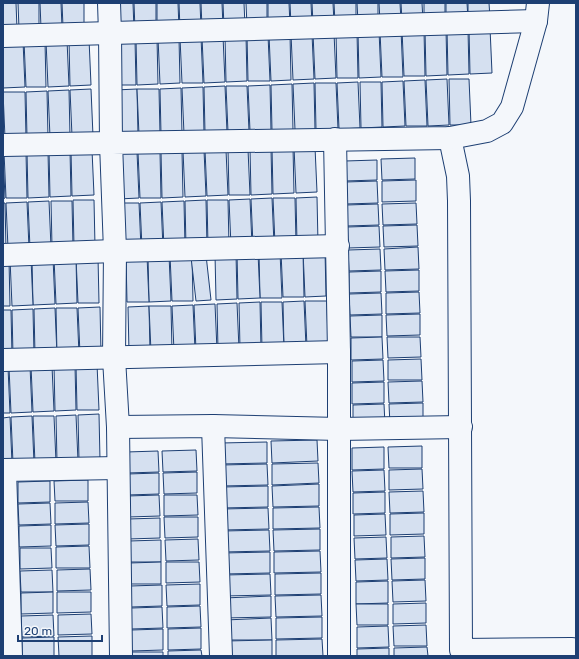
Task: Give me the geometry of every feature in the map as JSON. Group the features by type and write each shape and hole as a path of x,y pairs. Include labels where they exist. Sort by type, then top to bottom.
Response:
{"street":[{"path":"109,3 111,143 115,251 114,358 118,427 121,656"},
{"path":"3,36 110,33 537,12 512,108 502,123 487,132 450,138 3,145"},
{"path":"450,138 458,176 459,201 461,653 576,650"},
{"path":"335,139 340,352 339,656"},
{"path":"3,255 338,246"},
{"path":"3,360 340,352"},
{"path":"118,427 213,426 339,429 461,427"},
{"path":"213,426 221,656"},
{"path":"11,656 4,470 118,468"}],"building":[{"path":"3,3 16,3 17,29 3,29"},
{"path":"18,3 39,3 39,28 19,29"},
{"path":"40,3 61,3 62,27 41,28"},
{"path":"62,3 84,3 84,27 63,27"},
{"path":"112,3 133,3 134,30 113,30"},
{"path":"134,3 156,3 156,29 135,30"},
{"path":"157,3 178,3 179,29 157,29"},
{"path":"179,3 200,3 201,28 180,29"},
{"path":"201,3 222,3 223,27 202,28"},
{"path":"223,3 244,3 245,26 224,27"},
{"path":"246,3 267,3 267,26 247,26"},
{"path":"268,3 289,3 290,25 268,26"},
{"path":"290,3 311,3 312,24 291,25"},
{"path":"312,3 333,3 334,23 313,24"},
{"path":"334,3 356,3 356,22 335,23"},
{"path":"357,3 378,3 378,22 358,22"},
{"path":"379,3 400,3 401,21 380,22"},
{"path":"401,3 422,3 423,21 402,21"},
{"path":"424,3 445,3 445,20 424,21"},
{"path":"446,3 467,3 468,19 446,20"},
{"path":"468,3 489,3 490,18 468,19"},
{"path":"490,28 492,73 470,74 469,29"},
{"path":"446,29 447,75 426,76 425,30"},
{"path":"447,29 468,29 469,74 448,75"},
{"path":"401,30 403,77 382,77 380,31"},
{"path":"402,30 424,30 425,76 404,76"},
{"path":"379,31 381,77 359,78 358,32"},
{"path":"357,32 358,78 337,78 336,33"},
{"path":"313,33 334,33 336,78 315,79"},
{"path":"290,34 291,80 271,81 269,35"},
{"path":"291,34 312,34 314,79 293,80"},
{"path":"246,35 247,81 226,82 225,36"},
{"path":"247,35 268,35 270,81 248,81"},
{"path":"223,36 225,82 204,83 202,37"},
{"path":"201,37 203,83 182,83 180,38"},
{"path":"157,38 158,84 137,85 136,39"},
{"path":"158,38 179,38 180,83 160,84"},
{"path":"89,39 91,85 70,86 69,40"},
{"path":"135,39 136,85 115,85 113,40"},
{"path":"67,40 69,86 48,87 46,41"},
{"path":"23,41 25,87 3,88 3,42"},
{"path":"24,41 45,41 46,87 26,87"},
{"path":"447,79 449,125 428,126 426,80"},
{"path":"449,79 469,79 471,125 450,125"},
{"path":"425,80 427,126 406,126 404,81"},
{"path":"403,81 405,126 383,127 382,82"},
{"path":"358,82 360,128 339,129 337,83"},
{"path":"360,82 381,82 382,127 361,128"},
{"path":"314,83 315,130 295,130 293,84"},
{"path":"315,83 336,83 338,129 316,130"},
{"path":"292,84 293,130 272,131 271,85"},
{"path":"270,85 271,131 250,131 248,86"},
{"path":"225,86 227,132 205,133 204,87"},
{"path":"226,86 247,86 249,131 228,132"},
{"path":"203,87 204,133 184,134 182,88"},
{"path":"181,88 182,134 161,134 160,89"},
{"path":"91,89 93,136 72,136 70,90"},
{"path":"137,89 138,135 117,136 115,90"},
{"path":"137,89 159,89 160,134 139,135"},
{"path":"69,90 70,136 50,137 48,91"},
{"path":"47,91 48,137 27,138 26,92"},
{"path":"3,92 25,92 26,138 5,138"},
{"path":"293,147 294,193 273,194 272,148"},
{"path":"294,147 315,147 317,192 296,193"},
{"path":"271,148 272,194 251,195 250,149"},
{"path":"248,149 250,195 229,195 228,150"},
{"path":"70,150 71,196 50,197 49,151"},
{"path":"71,150 92,150 94,195 72,196"},
{"path":"204,150 206,196 185,197 183,151"},
{"path":"205,150 226,150 228,195 207,196"},
{"path":"48,151 49,197 28,198 27,152"},
{"path":"161,151 182,151 183,197 162,198"},
{"path":"3,152 5,198 3,199"},
{"path":"4,152 26,152 27,198 6,198"},
{"path":"137,152 139,198 118,199 116,153"},
{"path":"138,152 160,152 161,198 140,198"},
{"path":"415,158 415,179 382,180 381,159"},
{"path":"377,160 377,180 345,181 345,161"},
{"path":"416,180 416,201 382,202 382,181"},
{"path":"377,181 378,203 346,204 345,182"},
{"path":"317,197 318,243 297,243 296,198"},
{"path":"272,198 274,244 253,245 251,199"},
{"path":"273,198 295,198 296,243 275,244"},
{"path":"250,199 252,245 231,246 229,200"},
{"path":"73,200 94,200 95,246 74,247"},
{"path":"206,200 207,247 186,247 185,201"},
{"path":"207,200 228,200 229,246 208,246"},
{"path":"49,201 51,247 30,248 28,202"},
{"path":"51,201 72,201 73,247 52,247"},
{"path":"184,201 185,247 164,248 162,202"},
{"path":"27,202 29,248 8,248 6,203"},
{"path":"161,202 163,248 142,248 140,203"},
{"path":"3,203 5,203 6,248 3,248"},
{"path":"118,203 139,203 141,248 119,249"},
{"path":"416,203 417,224 383,225 382,204"},
{"path":"378,204 379,225 347,226 346,205"},
{"path":"417,225 418,246 384,247 383,226"},
{"path":"379,226 380,247 348,248 347,227"},
{"path":"418,247 419,269 385,270 384,249"},
{"path":"380,249 381,270 349,271 348,250"},
{"path":"325,250 326,296 305,297 303,251"},
{"path":"303,251 304,297 283,297 281,252"},
{"path":"280,252 282,298 260,298 259,253"},
{"path":"236,253 237,299 216,300 215,254"},
{"path":"237,253 258,253 260,298 238,299"},
{"path":"192,254 193,301 172,301 170,255"},
{"path":"169,255 171,301 149,302 148,256"},
{"path":"206,255 211,300 196,301 191,257"},
{"path":"147,256 149,302 127,302 126,257"},
{"path":"98,257 99,303 78,303 76,258"},
{"path":"53,258 55,304 33,305 32,259"},
{"path":"54,258 76,258 77,303 56,304"},
{"path":"10,259 31,259 33,305 12,306"},
{"path":"3,260 9,260 10,306 3,306"},
{"path":"419,270 419,291 386,292 385,271"},
{"path":"381,271 381,292 349,293 349,272"},
{"path":"419,292 420,313 386,314 386,293"},
{"path":"381,293 382,314 350,315 349,294"},
{"path":"304,301 306,347 284,348 283,302"},
{"path":"305,301 327,301 328,346 307,347"},
{"path":"260,302 261,349 240,349 239,303"},
{"path":"261,302 282,302 284,348 262,349"},
{"path":"237,303 239,349 218,350 217,304"},
{"path":"215,304 217,350 196,350 194,305"},
{"path":"193,305 195,350 174,351 172,306"},
{"path":"149,306 150,352 129,353 128,307"},
{"path":"149,306 171,306 172,351 151,352"},
{"path":"100,307 101,353 80,354 78,308"},
{"path":"55,308 57,355 35,355 34,309"},
{"path":"56,308 77,308 79,354 57,355"},
{"path":"33,309 34,355 13,356 12,310"},
{"path":"3,310 11,310 12,356 3,356"},
{"path":"420,314 420,335 387,336 386,315"},
{"path":"382,315 382,337 351,337 350,316"},
{"path":"382,337 383,359 351,360 351,338"},
{"path":"387,337 420,337 421,357 388,358"},
{"path":"421,359 422,380 388,380 388,360"},
{"path":"383,360 384,381 352,382 352,361"},
{"path":"97,364 99,410 77,410 76,365"},
{"path":"75,365 76,410 55,411 54,366"},
{"path":"30,366 32,412 11,413 9,367"},
{"path":"31,366 52,366 54,411 33,412"},
{"path":"3,367 8,367 10,413 3,413"},
{"path":"422,381 423,402 389,403 388,382"},
{"path":"384,382 384,403 352,404 352,383"},
{"path":"423,403 423,424 390,425 389,404"},
{"path":"384,404 385,425 353,426 353,405"},
{"path":"99,414 100,460 79,461 78,415"},
{"path":"76,415 78,461 57,462 56,416"},
{"path":"32,416 34,463 13,463 11,417"},
{"path":"33,416 54,416 56,462 35,463"},
{"path":"10,417 12,463 3,464 3,418"},
{"path":"317,440 318,461 272,463 271,441"},
{"path":"267,442 267,463 221,464 221,443"},
{"path":"422,446 422,468 389,468 388,447"},
{"path":"384,447 384,469 352,470 352,448"},
{"path":"196,450 197,471 163,472 162,451"},
{"path":"158,451 159,472 127,473 126,452"},
{"path":"318,463 319,483 272,485 272,464"},
{"path":"267,464 268,485 222,486 221,465"},
{"path":"422,469 423,489 389,490 389,470"},
{"path":"384,470 385,491 353,492 352,471"},
{"path":"197,472 197,493 164,494 163,473"},
{"path":"159,473 159,494 127,495 127,474"},
{"path":"88,480 88,501 55,501 54,481"},
{"path":"50,481 50,502 18,503 18,482"},
{"path":"319,484 319,506 273,507 272,486"},
{"path":"268,486 268,507 222,508 222,487"},
{"path":"423,491 424,512 390,513 389,492"},
{"path":"385,492 385,513 353,514 353,493"},
{"path":"159,495 160,516 128,517 127,496"},
{"path":"164,495 197,495 198,515 164,516"},
{"path":"88,502 89,523 55,524 55,503"},
{"path":"50,503 51,524 19,525 18,504"},
{"path":"319,507 320,528 273,529 273,508"},
{"path":"268,508 269,529 223,530 222,509"},
{"path":"424,513 424,534 390,535 390,514"},
{"path":"385,514 386,535 354,536 354,515"},
{"path":"164,517 198,517 198,537 165,538"},
{"path":"160,518 160,538 128,539 128,519"},
{"path":"89,524 89,545 56,546 55,525"},
{"path":"51,525 51,546 19,547 19,526"},
{"path":"320,529 320,550 274,551 273,530"},
{"path":"269,530 270,551 223,552 223,531"},
{"path":"424,536 425,557 391,558 391,537"},
{"path":"386,537 387,558 355,559 354,538"},
{"path":"198,539 199,560 166,561 165,540"},
{"path":"161,540 161,562 129,562 129,541"},
{"path":"89,546 90,568 56,568 56,547"},
{"path":"20,548 51,548 52,568 20,569"},
{"path":"320,551 321,572 274,573 274,552"},
{"path":"270,552 270,573 224,574 223,553"},
{"path":"425,558 425,579 392,580 391,559"},
{"path":"387,559 388,580 356,581 355,560"},
{"path":"161,562 161,584 130,584 129,563"},
{"path":"166,562 199,562 200,582 166,583"},
{"path":"90,569 91,590 57,591 57,570"},
{"path":"52,570 53,592 21,592 20,571"},
{"path":"321,573 321,594 275,595 275,574"},
{"path":"270,574 271,595 224,596 224,575"},
{"path":"425,580 426,601 393,602 392,581"},
{"path":"388,581 388,603 356,604 356,582"},
{"path":"200,584 200,605 167,606 166,585"},
{"path":"162,585 162,606 131,607 130,586"},
{"path":"53,592 53,613 21,614 21,593"},
{"path":"57,592 91,592 91,612 57,613"},
{"path":"321,595 322,616 276,617 275,596"},
{"path":"271,596 271,617 225,618 224,598"},
{"path":"426,603 426,623 393,624 393,604"},
{"path":"356,604 388,604 388,625 357,625"},
{"path":"200,606 201,627 167,628 167,607"},
{"path":"162,607 163,628 131,629 131,608"},
{"path":"91,614 92,634 58,635 58,615"},
{"path":"53,615 54,636 22,637 21,616"},
{"path":"322,617 322,638 276,639 276,618"},
{"path":"271,618 272,640 226,640 225,620"},
{"path":"426,625 427,646 394,646 393,626"},
{"path":"388,626 389,647 357,648 357,627"},
{"path":"201,628 201,649 168,650 168,629"},
{"path":"163,629 163,650 131,651 131,630"},
{"path":"92,636 92,656 59,656 58,637"},
{"path":"54,637 54,656 22,656 22,638"},
{"path":"322,639 323,656 276,656 276,640"},
{"path":"272,640 272,656 226,656 226,641"},
{"path":"427,647 428,656 394,656 394,648"},
{"path":"389,648 389,656 357,656 357,649"},
{"path":"201,650 202,656 168,656 168,651"},
{"path":"131,652 163,652 163,656 132,656"}]}
